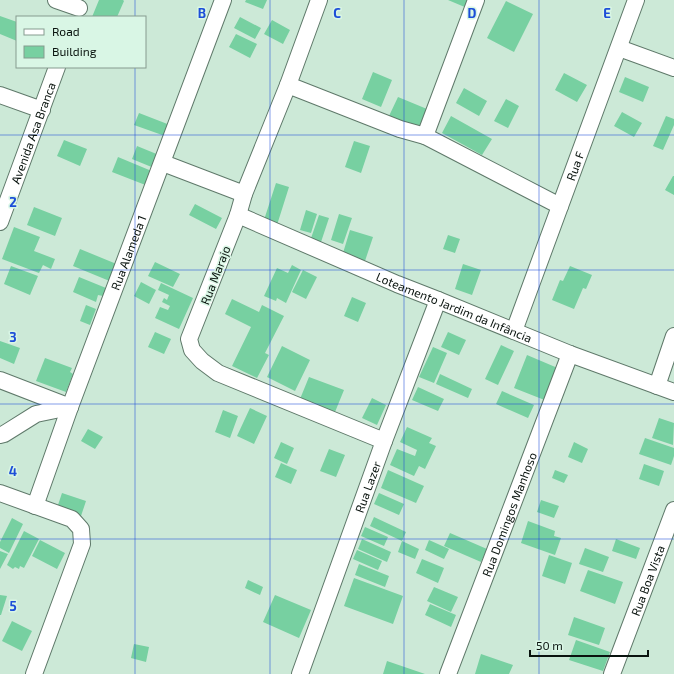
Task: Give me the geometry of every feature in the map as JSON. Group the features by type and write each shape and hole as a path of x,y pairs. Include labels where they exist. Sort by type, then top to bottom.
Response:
{"street":[{"path":"56,0 79,8"},
{"name":"Rua Alameda 1","path":"35,506 70,407 223,0"},
{"name":"Rua Marajo","path":"320,0 189,339 192,350 202,361 218,373 384,441"},
{"path":"425,136 476,0"},
{"name":"Rua F","path":"514,331 636,0"},
{"path":"619,48 674,68"},
{"name":"Avenida Asa Branca","path":"0,222 57,68"},
{"path":"288,85 400,129 425,136 560,206"},
{"path":"0,95 42,110"},
{"path":"163,163 244,194"},
{"name":"Loteamento Jardim da Infância","path":"238,215 397,284 570,354 674,392"},
{"name":"Rua Lazer","path":"300,674 384,441 438,300"},
{"path":"657,386 674,336"},
{"name":"Rua Domingos Manhoso","path":"448,674 570,354"},
{"path":"0,380 70,407"},
{"path":"0,434 4,434 36,414 70,407"},
{"path":"0,493 72,520 81,529 82,544 34,674"},
{"name":"Rua Boa Vista","path":"612,674 674,510"}],"building":[{"path":"99,0 124,1 117,16 92,16"},
{"path":"246,0 267,0 263,9 245,2"},
{"path":"448,0 470,0 467,8"},
{"path":"506,1 533,14 514,52 487,38"},
{"path":"0,16 16,22 16,41 0,34"},
{"path":"240,17 261,28 255,39 234,28"},
{"path":"272,20 290,30 283,44 264,34"},
{"path":"236,34 257,44 250,58 229,47"},
{"path":"373,72 392,80 381,107 362,99"},
{"path":"564,73 587,85 577,102 555,90"},
{"path":"625,77 649,87 643,102 619,92"},
{"path":"464,88 487,101 479,116 456,103"},
{"path":"398,97 427,109 419,128 389,116"},
{"path":"506,99 519,106 508,128 494,121"},
{"path":"622,112 642,123 634,137 614,126"},
{"path":"139,113 170,125 165,136 134,125"},
{"path":"451,116 492,139 482,155 442,133"},
{"path":"666,116 674,119 674,125 663,150 653,146"},
{"path":"64,140 87,149 80,166 57,156"},
{"path":"354,141 370,146 361,173 345,167"},
{"path":"137,146 159,155 154,168 132,159"},
{"path":"118,157 154,172 148,186 112,172"},
{"path":"674,176 674,195 665,190"},
{"path":"276,183 289,187 277,225 264,220"},
{"path":"195,204 222,218 216,229 189,215"},
{"path":"34,207 62,218 55,236 27,225"},
{"path":"306,210 317,214 311,233 300,230"},
{"path":"339,214 352,218 343,244 331,240"},
{"path":"319,215 329,218 320,245 310,241"},
{"path":"14,227 40,237 34,251 55,259 51,269 43,265 39,273 2,259"},
{"path":"350,230 373,237 365,261 343,253"},
{"path":"448,235 460,239 455,253 443,249"},
{"path":"80,249 119,265 112,282 73,266"},
{"path":"155,262 180,274 173,287 148,276"},
{"path":"463,264 481,270 472,295 455,289"},
{"path":"292,265 301,270 286,303 277,298 276,301 264,296 277,268 288,273"},
{"path":"11,266 38,276 30,295 4,284"},
{"path":"570,266 592,275 586,289 583,288 574,309 552,300 560,280 563,281"},
{"path":"303,270 317,277 306,299 292,292"},
{"path":"79,277 106,288 103,296 98,295 96,302 73,292"},
{"path":"141,282 156,290 149,304 134,296"},
{"path":"161,283 193,298 179,329 155,318 160,307 168,310 170,306 162,302 164,298 167,300 169,295 158,290"},
{"path":"352,297 366,303 358,322 344,316"},
{"path":"232,299 259,312 262,305 284,316 265,353 269,355 257,378 232,366 251,327 225,314"},
{"path":"86,305 96,309 90,325 80,321"},
{"path":"155,332 171,339 164,354 148,347"},
{"path":"448,332 466,340 459,355 441,347"},
{"path":"0,341 20,348 14,364 0,358"},
{"path":"501,345 514,351 498,385 485,379"},
{"path":"282,346 310,360 295,391 267,377"},
{"path":"433,347 447,353 434,383 419,377"},
{"path":"527,355 560,369 547,401 514,388"},
{"path":"45,358 72,368 70,372 73,374 66,392 36,381"},
{"path":"440,374 472,389 468,398 436,384"},
{"path":"309,377 344,390 335,412 300,399"},
{"path":"418,387 444,399 438,411 412,400"},
{"path":"502,391 534,405 528,418 496,404"},
{"path":"372,398 386,405 377,425 362,418"},
{"path":"250,408 267,416 254,444 237,436"},
{"path":"223,410 238,416 230,438 215,432"},
{"path":"659,418 674,423 673,445 652,438"},
{"path":"407,427 432,438 429,443 436,446 425,469 419,466 414,476 390,465 397,449 415,456 417,450 400,442"},
{"path":"88,429 103,437 95,449 81,441"},
{"path":"645,438 674,448 674,456 671,465 639,454"},
{"path":"281,442 294,448 287,464 274,458"},
{"path":"574,442 588,449 582,463 568,457"},
{"path":"329,449 345,455 336,477 320,471"},
{"path":"281,463 297,470 291,484 275,477"},
{"path":"644,464 664,471 659,486 639,479"},
{"path":"388,470 424,486 416,503 381,488"},
{"path":"555,470 568,475 564,483 552,478"},
{"path":"62,493 86,501 80,519 56,511"},
{"path":"379,493 404,504 399,515 374,504"},
{"path":"541,500 559,506 554,518 537,512"},
{"path":"374,517 406,532 402,541 370,526"},
{"path":"12,518 23,524 9,553 0,548 0,542"},
{"path":"528,521 555,531 554,536 561,538 555,555 521,543"},
{"path":"365,527 388,537 384,546 361,536"},
{"path":"24,531 39,539 24,568 20,566 19,569 15,567 13,569 7,565"},
{"path":"450,533 487,549 481,562 444,546"},
{"path":"362,539 391,552 387,562 358,549"},
{"path":"616,539 640,548 636,559 612,551"},
{"path":"40,540 65,553 57,569 32,556"},
{"path":"429,540 449,549 444,559 425,550"},
{"path":"402,541 419,549 415,559 398,552"},
{"path":"585,548 609,557 603,572 579,564"},
{"path":"357,550 382,561 378,570 353,559"},
{"path":"0,551 8,554 0,569"},
{"path":"549,555 572,563 565,584 542,576"},
{"path":"422,559 444,568 438,583 416,573"},
{"path":"359,564 389,576 385,587 355,575"},
{"path":"588,570 623,582 615,604 580,591"},
{"path":"354,578 403,596 393,624 344,606"},
{"path":"248,580 263,587 260,595 245,588"},
{"path":"434,587 458,597 451,612 427,601"},
{"path":"0,595 7,596 1,615 0,615"},
{"path":"275,595 311,610 299,638 263,622"},
{"path":"430,604 456,615 451,627 425,615"},
{"path":"574,617 605,628 599,645 568,635"},
{"path":"12,621 32,631 22,651 2,641"},
{"path":"576,640 610,652 603,671 569,660"},
{"path":"134,644 149,647 146,662 131,658"},
{"path":"481,654 513,665 509,674 475,674"},
{"path":"387,661 425,674 383,674"}]}
